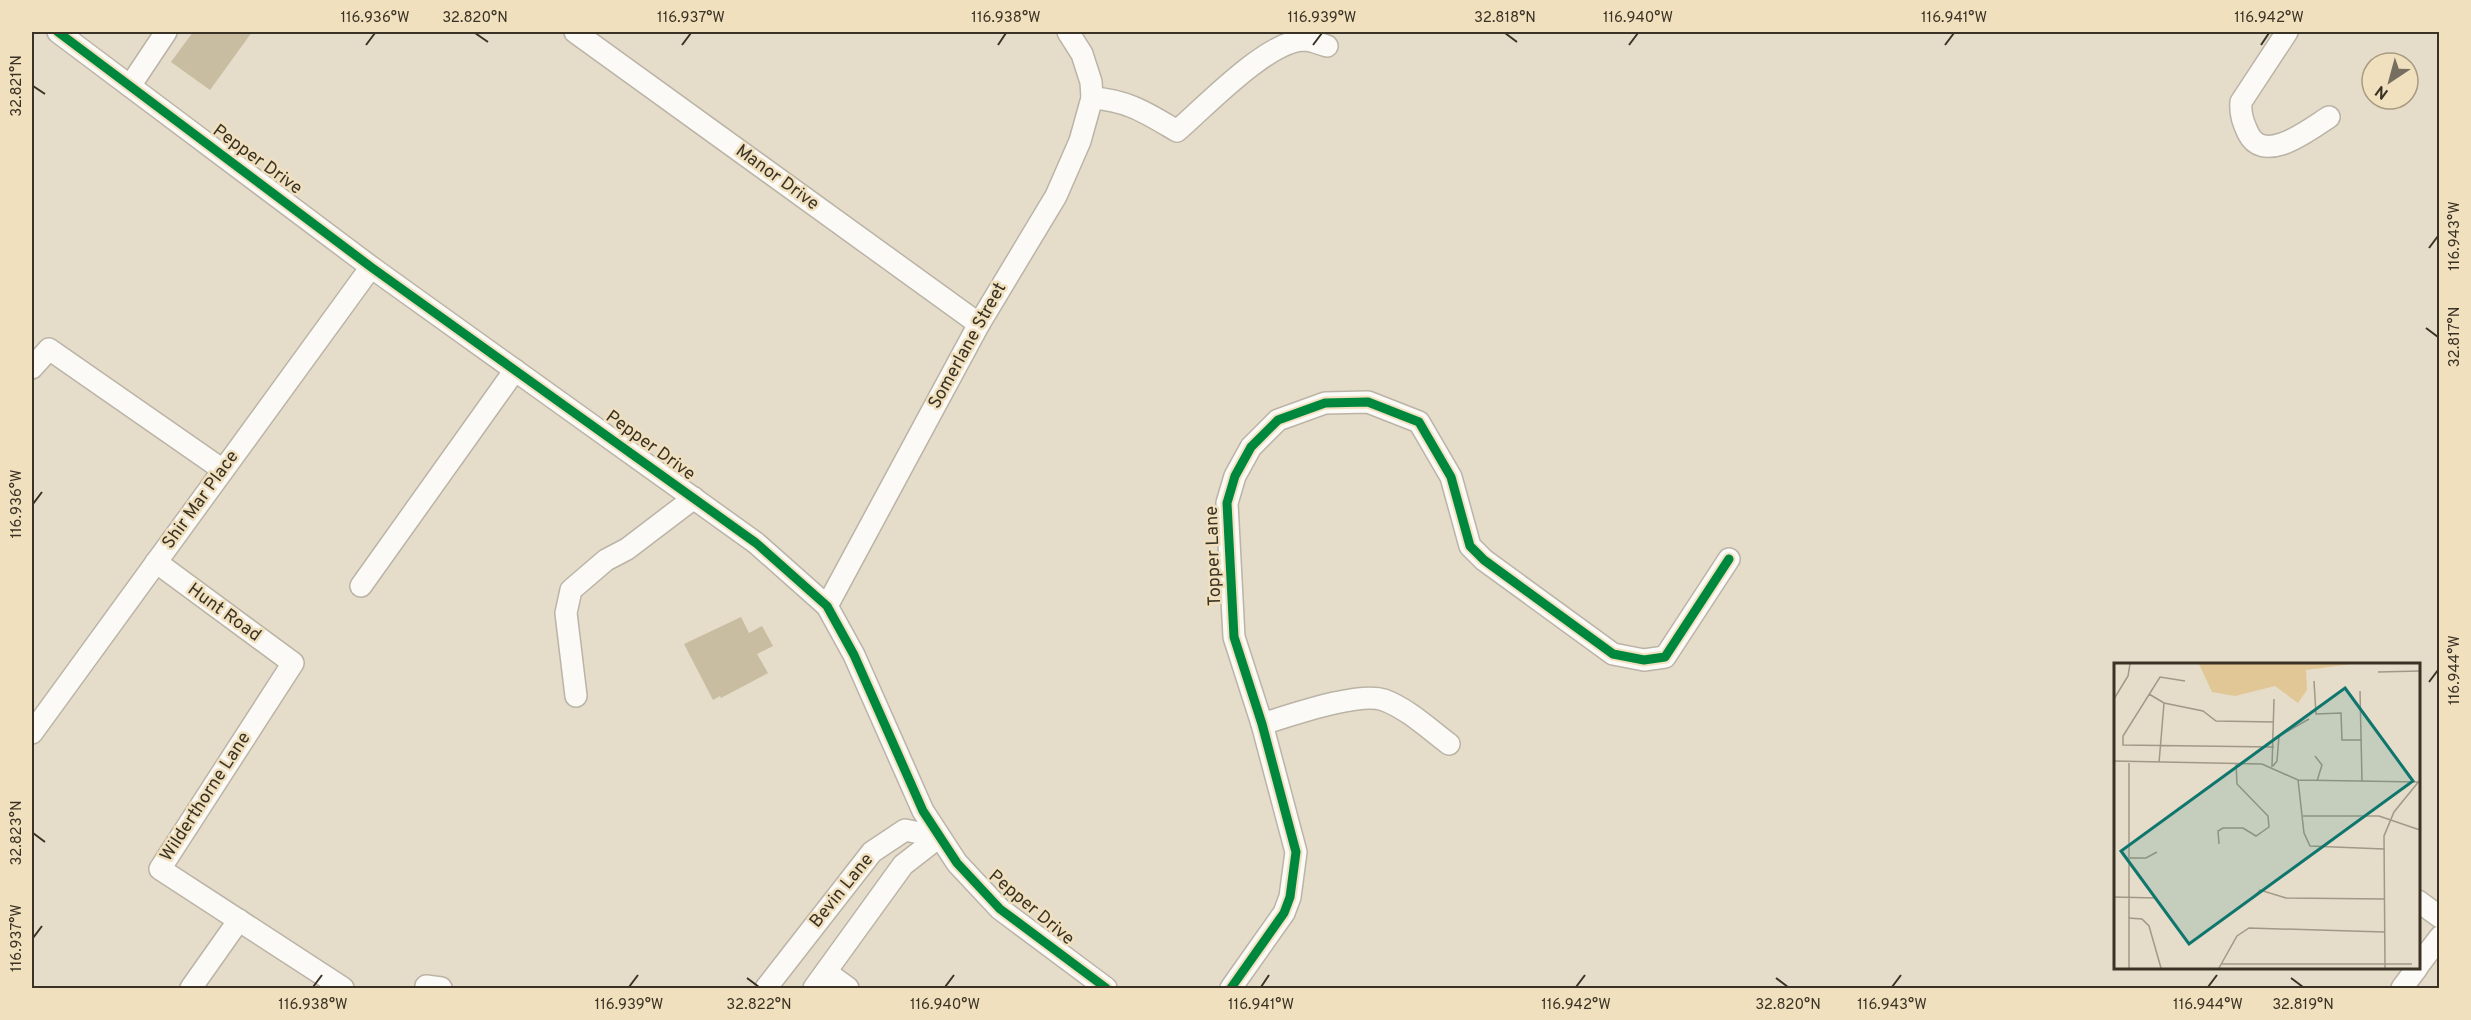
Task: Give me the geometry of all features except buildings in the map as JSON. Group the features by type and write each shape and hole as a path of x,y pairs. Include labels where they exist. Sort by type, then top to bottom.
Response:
{"street":[{"name":"Pepper Drive","path":"58,32 371,267 756,543 827,606 854,655 909,784 939,837 957,863 1000,909 1106,988"},
{"name":"Manor Drive","path":"575,32 979,324"},
{"path":"1068,32 1082,54 1091,90 1135,106 1178,131 1248,67 1286,45 1305,40 1327,46"},
{"path":"2287,32 2241,102 2240,114 2250,137 2260,146 2282,146 2329,117"},
{"path":"130,86 157,35"},
{"name":"Somerlane Street","path":"827,606 979,324 1056,196 1080,141 1091,90"},
{"name":"Shir Mar Place","path":"32,733 371,267"},
{"path":"32,368 49,349 223,470"},
{"path":"361,586 515,370"},
{"name":"Topper Lane","path":"1232,988 1284,913 1290,897 1296,852 1262,724 1234,637 1227,504 1235,476 1251,447 1278,420 1325,403 1368,402 1419,422 1451,477 1470,546 1484,560 1613,654 1644,660 1665,657 1729,559"},
{"path":"576,696 566,613 571,590 606,560 627,549 694,498"},
{"name":"Hunt Road","path":"156,562 293,663"},
{"name":"Wilderthorne Lane","path":"293,663 160,869 343,988"},
{"path":"1262,724 1358,698 1381,699 1399,706 1449,744"},
{"name":"Bevin Lane","path":"766,988 872,852 905,830 939,837"},
{"path":"848,988 820,980 903,865 939,837"},
{"path":"2420,903 2439,917"},
{"path":"191,988 239,920"},
{"path":"2420,964 2439,937"},
{"path":"2402,988 2416,969"}],"cycle path":[{"path":"58,32 371,267 756,543 827,606 854,655 923,811 957,863 1000,909 1106,988"},
{"path":"1231,988 1284,913 1290,897 1296,852 1262,724 1234,637 1227,503 1235,476 1251,447 1278,420 1325,403 1368,402 1419,422 1451,477 1470,546 1484,560 1613,654 1644,660 1665,657 1729,559"}]}
